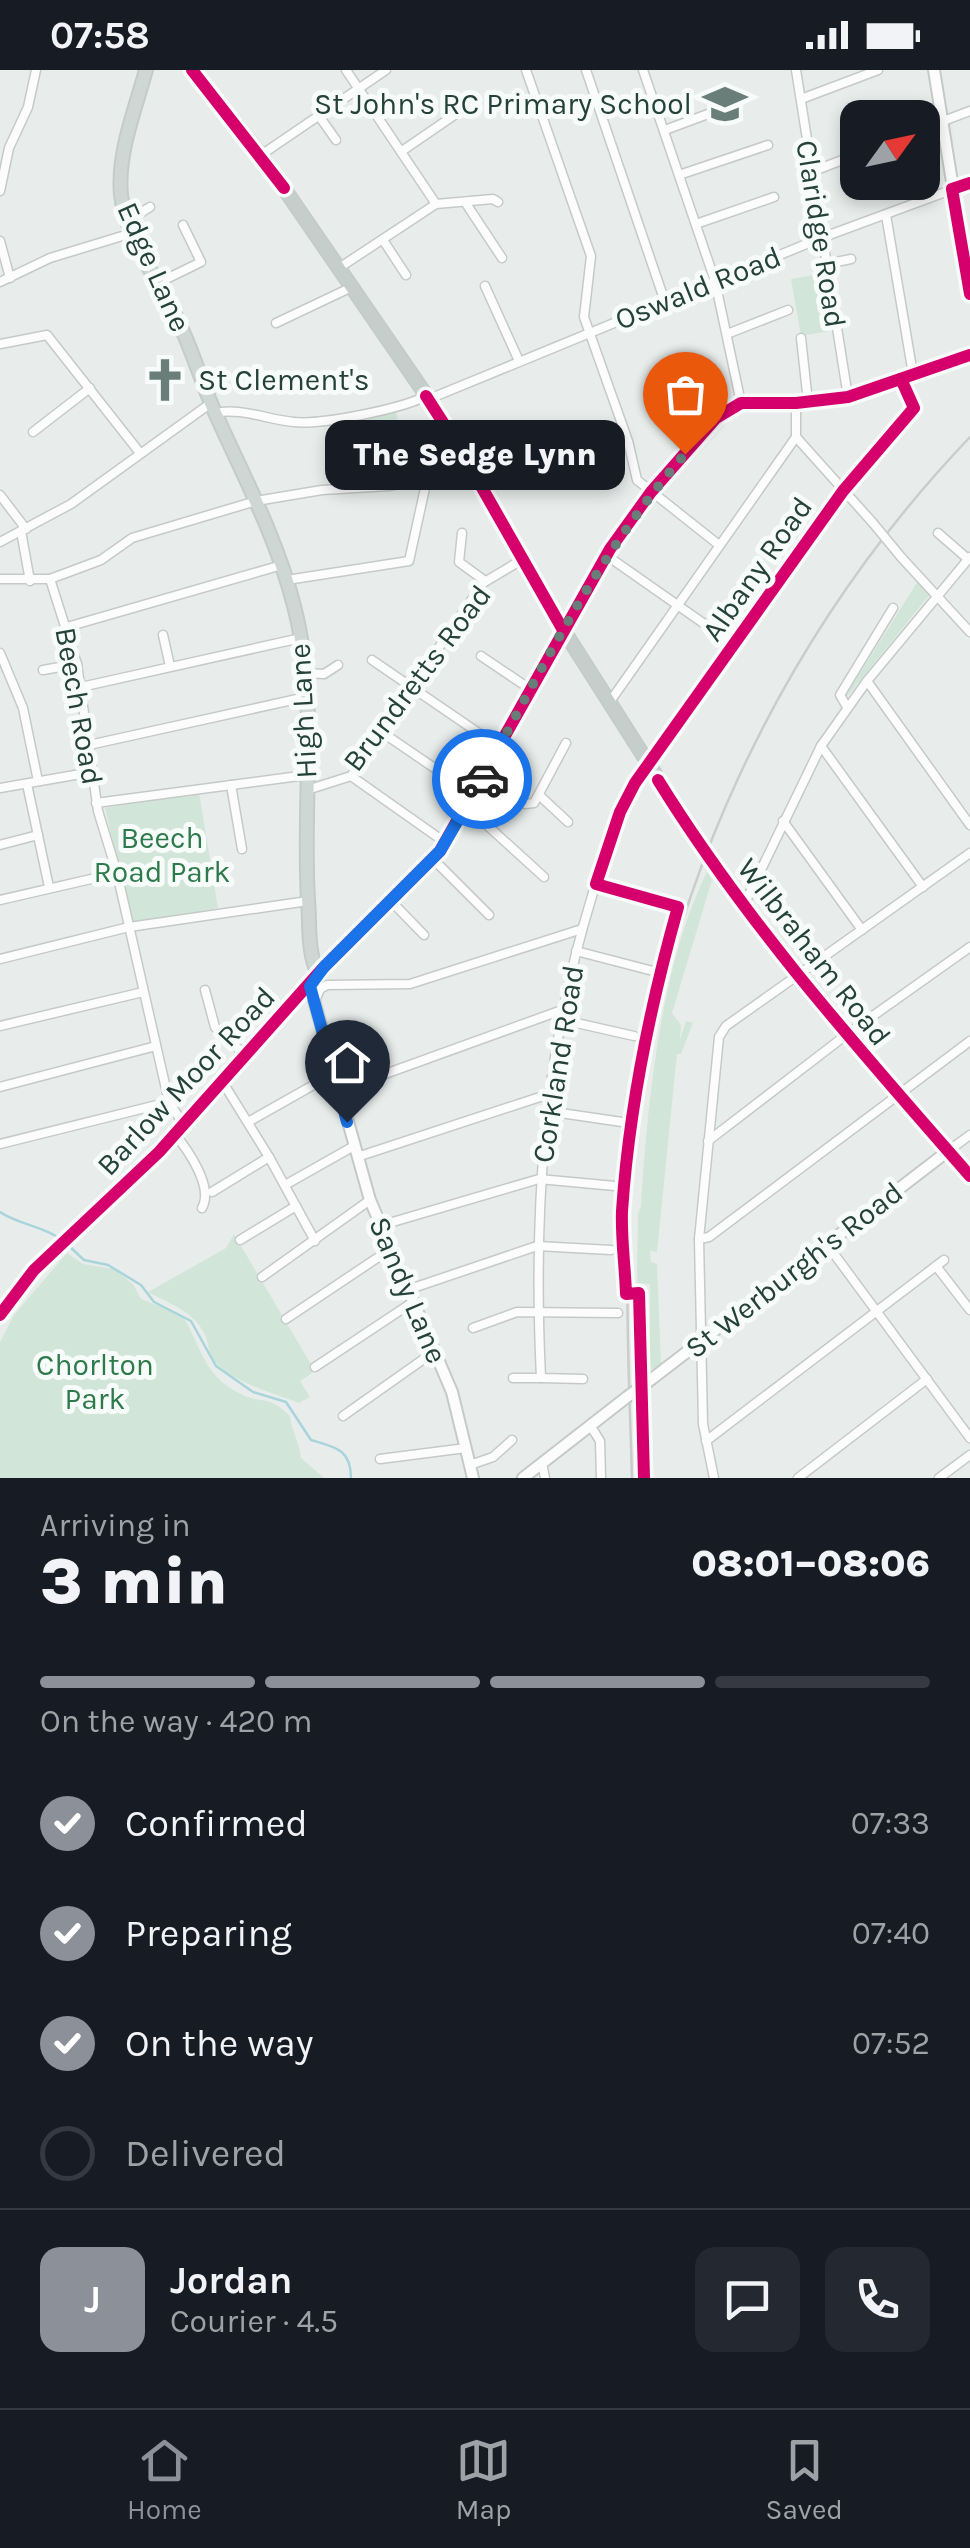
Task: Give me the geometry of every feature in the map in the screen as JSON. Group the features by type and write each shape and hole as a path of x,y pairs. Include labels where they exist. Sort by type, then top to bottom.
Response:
{"highway":[{"name":"Wilbraham Road","path":"192,70 261,155 428,398 563,630 743,907 846,1036 970,1176"}],"main road":[{"name":"Edge Lane","path":"146,70 120,173 121,199 130,227 181,326 213,408"},
{"path":"741,403 848,397 970,356"},
{"name":"Barlow Moor Road","path":"0,1315 55,1248 143,1168 314,980 446,843 606,555 651,492 716,418 741,403"},
{"name":"High Lane","path":"213,408 282,565 302,638 306,673 308,901 314,980"}],"street":[{"path":"0,189 9,148 28,107 36,70"},
{"path":"346,70 436,204"},
{"path":"261,155 386,70"},
{"path":"526,70 591,256 584,317 628,440 637,480 719,545"},
{"path":"586,70 664,302"},
{"path":"644,70 715,281 741,403"},
{"name":"Claridge Road","path":"796,70 848,397"},
{"path":"800,99 878,70"},
{"path":"934,70 970,294"},
{"path":"402,151 469,105"},
{"path":"941,122 970,112"},
{"path":"665,130 708,114"},
{"path":"319,116 336,140"},
{"path":"679,175 768,145"},
{"path":"811,172 840,161"},
{"name":"Oswald Road","path":"213,408 324,424 428,398 821,238 970,183"},
{"path":"696,224 774,198"},
{"path":"339,268 436,204 492,199 498,202"},
{"path":"466,202 502,258"},
{"path":"0,241 5,280 130,227 150,207"},
{"path":"886,215 913,374"},
{"path":"158,283 200,262 183,225"},
{"path":"383,240 406,275"},
{"path":"826,264 851,259"},
{"path":"485,286 519,361"},
{"path":"276,324 352,287"},
{"path":"727,334 788,310"},
{"path":"0,344 47,335 140,453"},
{"path":"609,703 796,436 802,402 801,338"},
{"path":"33,432 90,388"},
{"path":"0,542 71,504 140,453 213,408"},
{"name":"Albany Road","path":"648,765 843,491 914,408"},
{"path":"796,436 970,632"},
{"path":"0,579 50,579 101,560 132,538 256,501 427,480 472,469"},
{"path":"287,580 408,561 427,480"},
{"path":"0,495 24,530 30,581"},
{"path":"743,907 822,746 867,680 969,558 938,532"},
{"path":"462,533 459,562 485,581"},
{"path":"606,555 733,644"},
{"name":"Brundretts Road","path":"96,802 231,784 307,782 351,776 485,581 522,559"},
{"path":"68,627 282,565"},
{"name":"Beech Road","path":"50,579 68,627 82,687 96,802 118,873 169,1102 206,1189 202,1208"},
{"path":"848,707 840,695 893,608"},
{"path":"163,636 170,666"},
{"path":"82,687 302,638"},
{"path":"0,653 24,709 38,781"},
{"path":"481,656 530,689"},
{"path":"372,660 499,747"},
{"path":"44,670 76,664"},
{"path":"306,673 324,674 338,665"},
{"path":"867,680 970,826"},
{"path":"89,744 306,698"},
{"path":"383,732 474,795"},
{"path":"486,771 524,804 534,803 566,742"},
{"path":"822,746 923,887"},
{"name":"Corkland Road","path":"541,1378 539,1179 560,1015 582,929 626,797 648,765"},
{"path":"0,788 92,772"},
{"path":"351,776 446,843"},
{"path":"27,784 49,887"},
{"path":"231,784 242,849"},
{"path":"539,795 568,822"},
{"path":"467,807 544,877"},
{"path":"783,821 862,930"},
{"path":"0,844 38,835"},
{"path":"714,1478 706,1441 699,1239 719,1036 726,1026 970,853"},
{"path":"433,859 489,915"},
{"path":"0,900 118,873"},
{"path":"596,884 665,903"},
{"path":"0,959 129,927 308,901"},
{"path":"390,901 424,935"},
{"path":"315,1000 327,985 410,984 582,929"},
{"path":"708,1141 970,948"},
{"path":"576,951 653,971"},
{"name":"Sandy Lane","path":"314,980 333,1074 370,1200 452,1392 473,1478"},
{"path":"205,990 215,1027 245,1055"},
{"path":"0,1026 142,992"},
{"path":"338,1092 560,1015 634,1036"},
{"path":"699,1239 710,1236 970,1041"},
{"path":"0,1087 156,1046"},
{"path":"248,1122 333,1074"},
{"path":"222,1081 315,1241"},
{"path":"285,1185 355,1151 549,1094"},
{"path":"0,1144 169,1102"},
{"path":"547,1112 622,1122"},
{"name":"St Werburgh's Road","path":"523,1478 970,1135"},
{"path":"212,1192 269,1158"},
{"path":"379,1226 539,1179 614,1186"},
{"path":"262,1277 370,1200"},
{"path":"240,1240 296,1206"},
{"path":"826,1243 970,1438"},
{"path":"407,1290 537,1246 611,1250"},
{"path":"286,1319 390,1250"},
{"path":"706,1441 940,1263 970,1310"},
{"path":"315,1367 412,1302"},
{"path":"472,1328 517,1312 618,1313"},
{"path":"483,1324 487,1334"},
{"path":"343,1416 435,1351"},
{"path":"513,1378 583,1380"},
{"path":"798,1478 927,1379"},
{"path":"590,1425 600,1441 600,1478"},
{"path":"470,1465 493,1457 512,1440"},
{"path":"380,1459 466,1448"},
{"path":"940,1478 970,1455"},
{"path":"542,1463 545,1478"}],"green space":[{"path":"820,274 829,331 801,336 791,279"},
{"path":"396,412 405,450 379,455 361,421"},
{"path":"918,581 930,594 846,698 845,697"},
{"name":"Beech Road Park","path":"199,792 218,908 132,924 105,808"},
{"path":"707,872 712,880 672,1013 681,1025 680,1040 686,1021 693,1023 681,1054 677,1054 657,1252 650,1251 651,1262 657,1264 661,1365 650,1370 650,1284 637,1283 638,1214 652,1080 678,948"},
{"path":"234,1234 315,1371 300,1381 310,1397 299,1403 255,1387 223,1369 213,1359 199,1325 179,1308 148,1292 226,1248"},
{"name":"Chorlton Park","path":"67,1253 83,1264 114,1269 133,1284 141,1299 182,1315 219,1379 241,1394 276,1405 290,1416 301,1458 324,1478 0,1478 0,1342 14,1315"}],"waterway":[{"path":"0,1212 62,1240"},
{"path":"68,1245 84,1260 108,1265 141,1285 154,1302 191,1321 216,1366 253,1392 286,1402 311,1440 345,1455 351,1478"}],"tram line":[{"path":"632,1478 627,1284 630,1206 647,1066 669,966 701,869 740,774 787,683 841,596 903,514 970,437"}],"cycle path":[{"path":"192,70 284,188"},
{"path":"970,183 952,189 970,294"},
{"path":"0,1315 34,1270 159,1152 323,968 440,851 610,549 651,492 716,418 741,403 796,403 848,397 970,355"},
{"path":"644,1478 639,1293 626,1294 622,1211 642,1058 678,907 596,884 620,812 635,783 843,491 914,408 901,379"},
{"path":"426,396 563,630"},
{"path":"658,780 767,935 970,1176"}],"way so far":[{"path":"482,779 606,555 651,492 685,454"}],"place":[{"name":"St John's RC Primary School","path":"725,104"},
{"name":"St Clement's","path":"165,380"},
{"name":"The Sedge Lynn","path":"685,454"}],"route":[{"path":"347,1122 310,986 324,967 440,851 482,779"}]}
